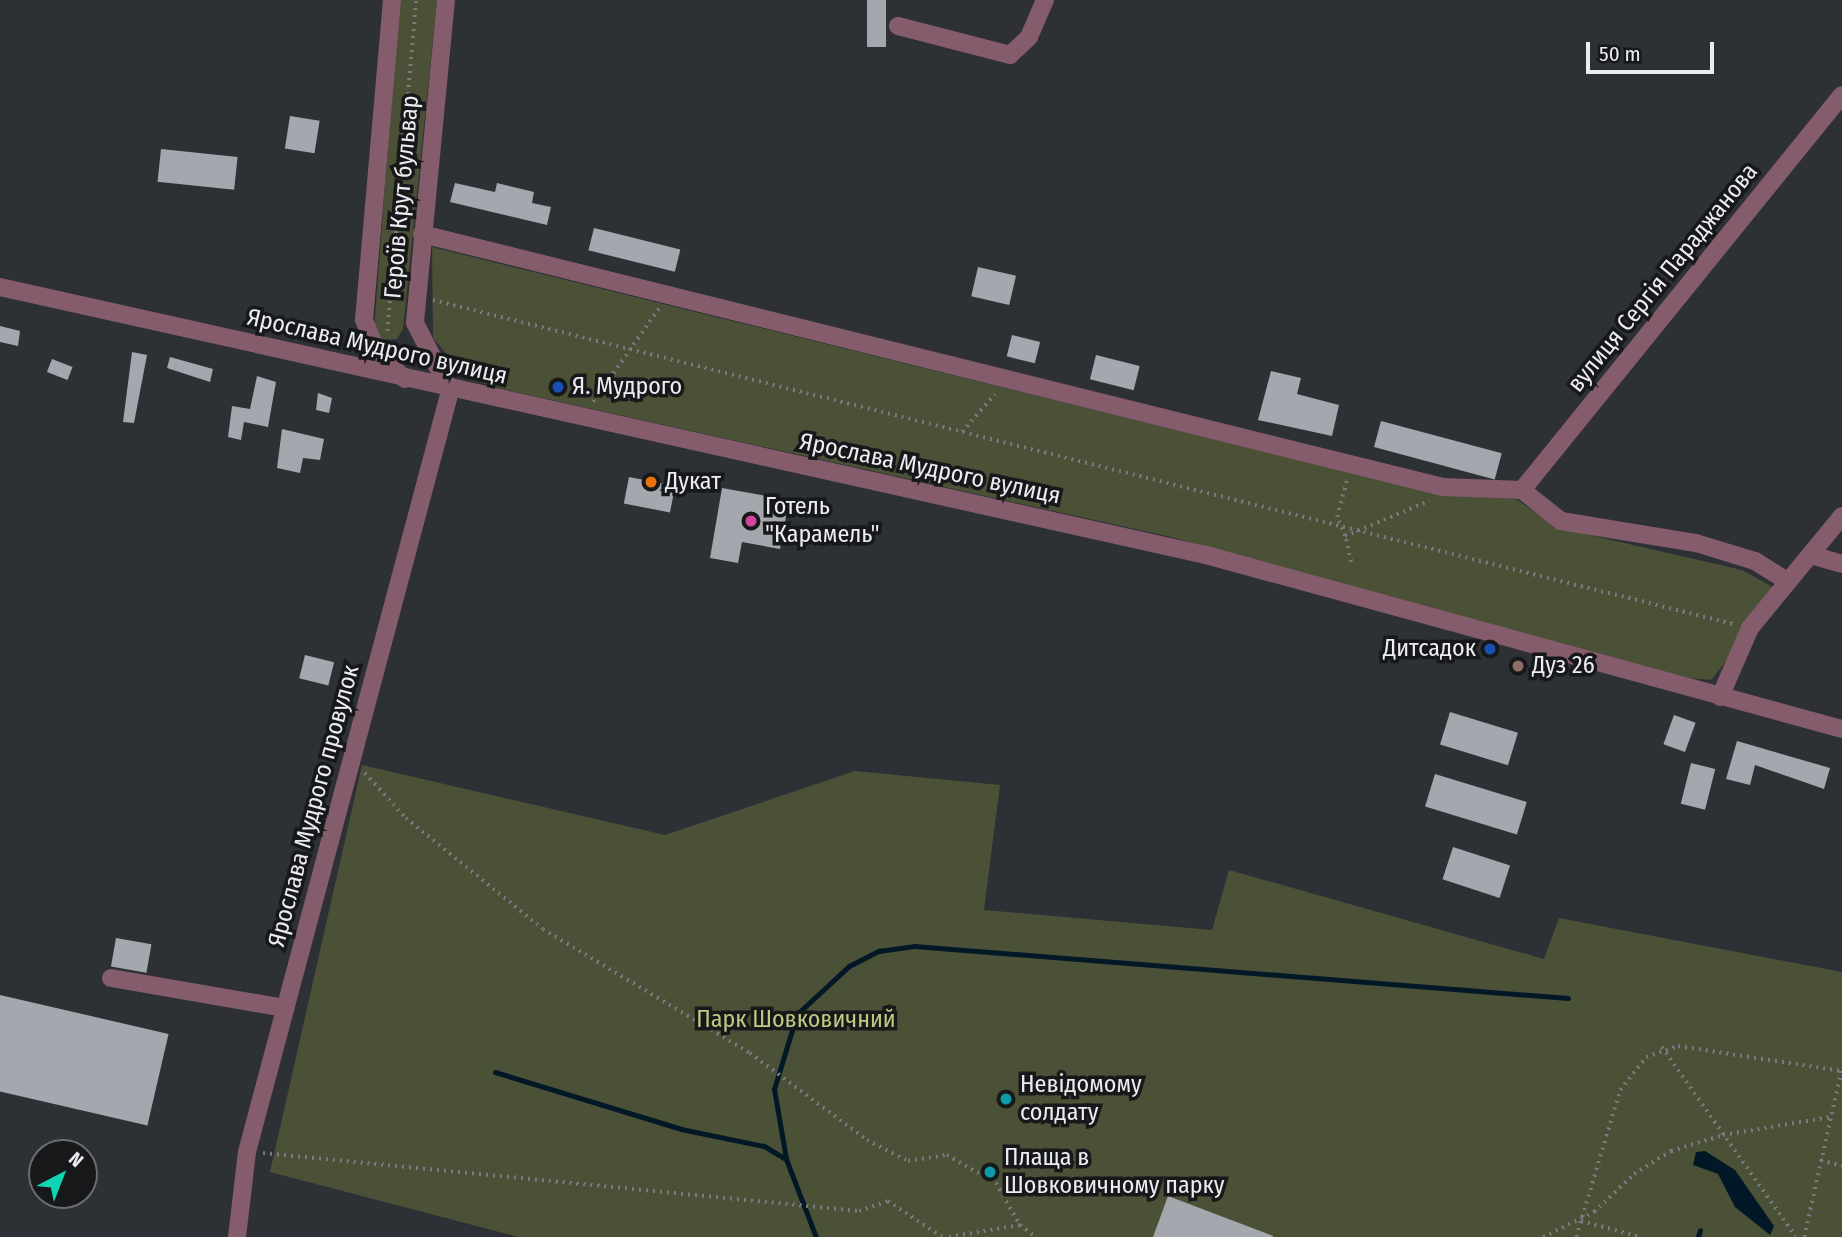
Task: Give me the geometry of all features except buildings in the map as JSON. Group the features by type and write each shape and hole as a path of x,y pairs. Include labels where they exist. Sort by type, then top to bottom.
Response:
{"street":[{"name":"Героїв Крут бульвар","path":"392,0 364,320 377,353 407,381"},
{"name":"Героїв Крут бульвар","path":"446,0 415,323 450,391"},
{"path":"898,26 1010,55 1029,37 1045,0"},
{"name":"вулиця Сергія Параджанова","path":"1522,490 1842,95"},
{"path":"422,234 1443,487 1522,490 1561,521 1696,543 1755,561 1788,582"},
{"name":"Ярослава Мудрого вулиця","path":"0,287 450,391 1206,555 1842,729"},
{"name":"Ярослава Мудрого провулок","path":"237,1237 247,1152 450,391"},
{"path":"1720,697 1750,628 1842,516"},
{"path":"1811,555 1842,564"},
{"path":"111,978 285,1008"}],"path":[{"path":"387,331 416,0"},
{"path":"582,419 668,295"},
{"path":"417,296 1750,628"},
{"path":"962,432 1008,380"},
{"path":"1351,562 1340,526 1352,465"},
{"path":"1345,536 1427,502 1443,487"},
{"path":"352,758 406,818 542,929 750,1054 867,1140 908,1161 947,1155 996,1183 1020,1225 1036,1237"},
{"path":"1662,1047 1842,1071 1804,1237"},
{"path":"1662,1047 1796,1237"},
{"path":"1576,1237 1620,1090 1662,1047"},
{"path":"1543,1237 1579,1220 1671,1151 1723,1135 1831,1118"},
{"path":"247,1152 859,1211 888,1201 942,1237"},
{"path":"1821,1160 1842,1166"},
{"path":"1579,1220 1641,1237"},
{"path":"949,1237 1020,1225"}],"green space":[{"path":"399,0 437,0 403,329 397,339 380,340 374,330"},
{"path":"432,247 1440,495 1516,499 1559,528 1742,570 1782,592 1711,680 1689,678 1171,537 515,392 468,379 433,338"},
{"name":"Парк Шовковичний","path":"362,765 665,835 855,771 1000,785 984,910 1212,930 1229,870 1544,959 1559,918 1842,972 1842,1237 519,1237 270,1172"}],"water":[{"path":"1705,1151 1735,1170 1774,1226 1770,1235 1735,1207 1718,1174 1693,1165 1696,1152"}],"waterway":[{"path":"786,1159 774,1089 797,1014 849,966 879,951 914,946 1568,998"},
{"path":"495,1072 681,1129 764,1146 786,1159 816,1237"},
{"path":"1698,1237 1700,1230"}],"place":[{"name":"Я. Мудрого","path":"558,387"},
{"name":"Дукат","path":"651,482"},
{"name":"Готель \"Карамель\"","path":"751,521"},
{"name":"Дитсадок","path":"1490,649"},
{"name":"Дуз 26","path":"1518,666"},
{"name":"Невідомому солдату","path":"1006,1099"},
{"name":"Плаща в Шовковичному парку","path":"990,1172"}]}
